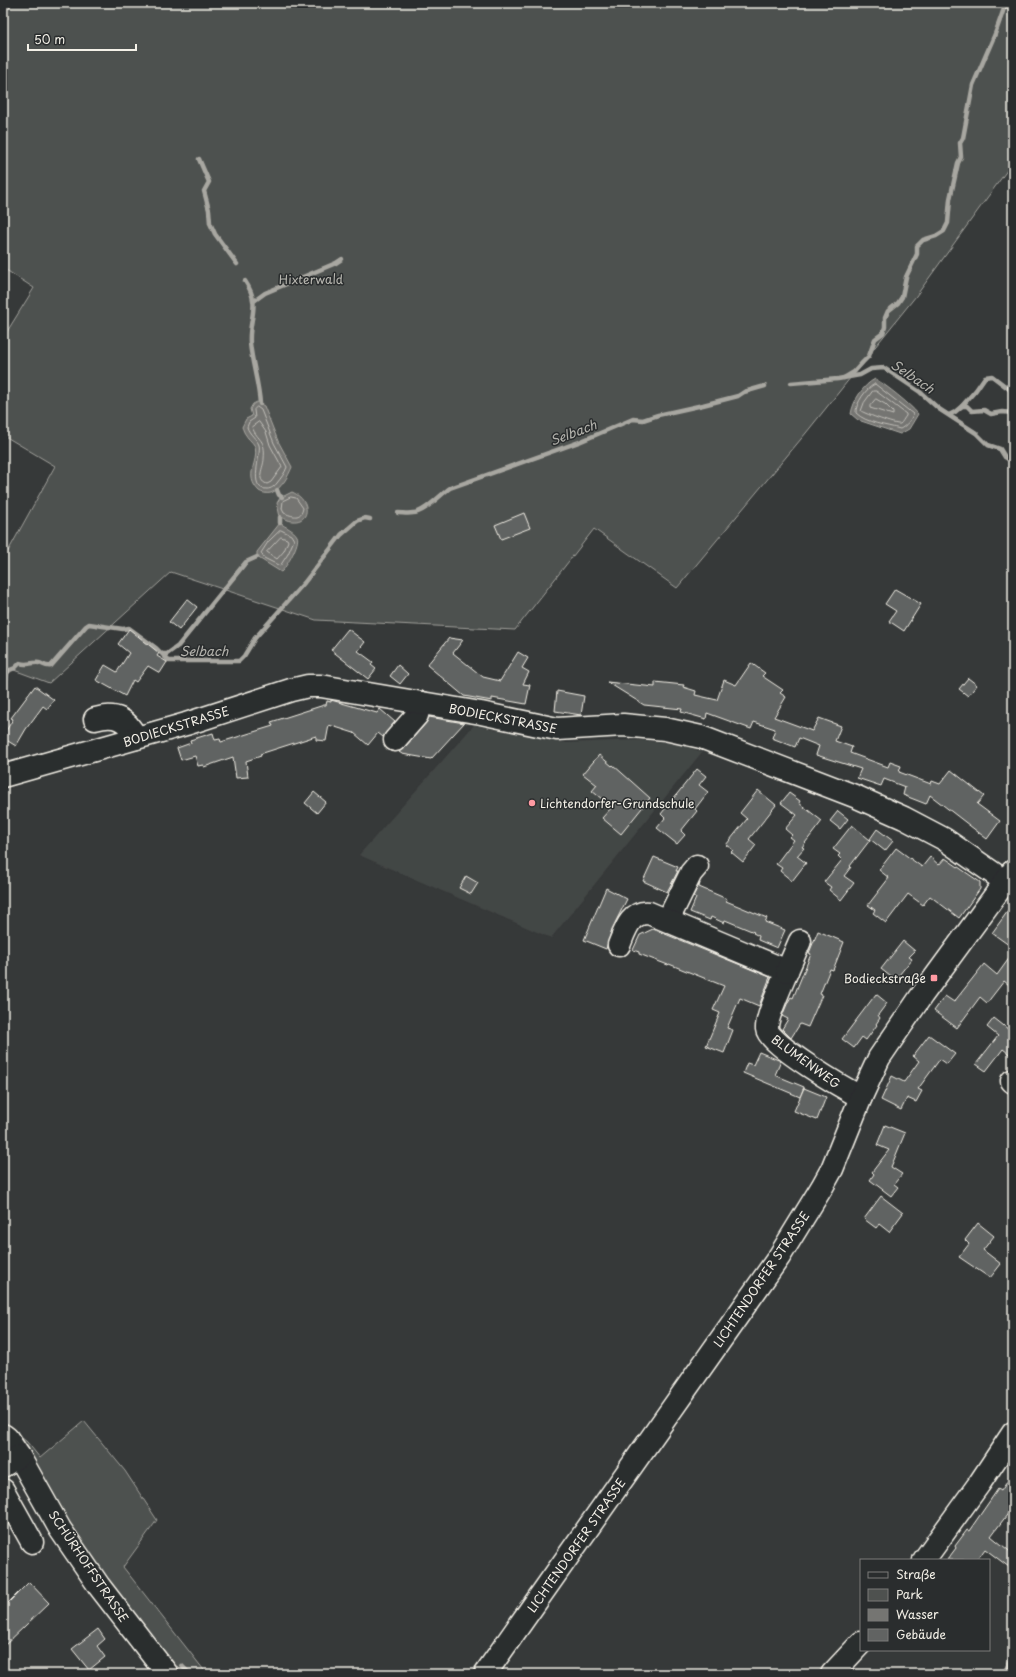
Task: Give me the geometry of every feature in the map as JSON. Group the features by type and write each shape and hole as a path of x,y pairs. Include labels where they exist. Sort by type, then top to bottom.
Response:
{"street":[{"name":"BODIECKSTRASSE","path":"3,776 136,738 291,690 308,686 342,688 504,717 557,729 623,725 665,728 701,737 857,797 904,818 944,839 1009,877"},
{"path":"394,740 417,715 420,703"},
{"path":"94,719 103,717 122,720 127,723 136,738"},
{"path":"668,920 696,866"},
{"name":"LICHTENDORFER STRASSE","path":"485,1674 779,1257 832,1168 861,1097 879,1058 889,1042 1009,877"},
{"path":"619,945 630,922 638,914 649,913 787,971"},
{"name":"BLUMENWEG","path":"800,941 769,1018 767,1030 768,1034 776,1043 817,1071 861,1097"},
{"path":"925,1559 979,1484 1013,1433"},
{"name":"SCHÜRHOFFSTRASSE","path":"3,1435 7,1438 11,1461 104,1593 167,1674"},
{"path":"3,1490 32,1542"},
{"path":"832,1674 860,1644"}],"shaded area":[{"name":"Lichtendorfer-Grundschule","path":"474,725 567,743 638,740 676,743 702,752 551,938 359,855"}],"green space":[{"name":"Hixterwald","path":"12,3 1013,3 1013,162 916,296 806,433 677,588 594,529 515,630 316,620 171,572 49,683 3,666 3,553 6,555 55,466 3,435 3,338 34,288 3,268 3,18"},
{"path":"84,1421 125,1471 157,1520 123,1567 207,1674 169,1674 3,1433 3,1422 27,1442 40,1458"}],"water":[{"path":"875,379 898,395 918,414 909,429 900,434 858,420 851,414 859,394 866,385"},
{"path":"257,402 264,406 278,441 292,467 281,486 271,493 260,492 254,485 252,480 252,469 256,453 255,447 245,434 242,427 246,419 252,416 250,409 253,404"},
{"path":"292,492 303,500 305,505 305,515 298,521 291,521 280,517 277,503 280,498"},
{"path":"280,523 294,532 298,539 292,555 281,572 257,557 257,552"}],"building":[{"path":"524,513 530,528 501,539 495,525"},
{"path":"895,589 921,604 904,631 889,621 896,611 885,604"},
{"path":"187,599 197,607 179,630 169,622"},
{"path":"129,629 159,653 157,656 167,662 160,673 148,666 136,682 133,680 125,696 96,680 105,665 117,672 129,653 118,644"},
{"path":"348,629 365,642 358,651 373,662 371,665 376,669 368,679 331,650"},
{"path":"449,638 463,640 453,653 483,677 500,681 518,652 528,658 522,668 529,672 523,684 530,685 526,704 492,698 492,701 464,696 427,665"},
{"path":"751,663 765,673 762,676 783,690 780,693 786,697 774,717 812,731 819,718 841,726 835,741 852,747 850,753 888,767 890,762 901,766 899,772 931,784 932,781 940,784 951,770 984,796 977,804 1000,821 987,839 930,795 926,804 903,795 905,787 884,779 881,786 857,778 861,769 816,755 819,746 799,738 795,747 772,738 775,729 754,722 751,729 707,713 706,719 681,712 682,709 644,705 607,682 655,687 655,682 684,685 683,687 696,691 695,695 717,700 724,680 736,685"},
{"path":"398,665 408,674 400,684 390,676"},
{"path":"968,678 977,685 968,696 959,689"},
{"path":"35,686 54,700 47,709 43,706 26,729 16,746 3,738 3,736 13,719 11,718"},
{"path":"557,691 584,696 581,715 555,711"},
{"path":"331,700 377,713 380,709 395,722 383,737 378,733 368,745 354,733 329,725 326,741 316,740 316,736 260,754 261,756 246,761 248,777 236,778 233,757 204,767 203,765 198,766 195,756 181,760 177,748 191,743 190,740 213,733 215,740 220,739 221,742 273,726 271,722 326,705 327,701 331,702"},
{"path":"429,717 464,723 431,759 402,754 399,752 426,723"},
{"path":"599,755 612,766 613,765 650,798 621,834 602,818 612,807 592,791 597,785 583,774"},
{"path":"697,769 706,776 699,785 708,792 695,809 697,811 681,831 685,835 677,844 657,828 665,818 661,814"},
{"path":"758,790 776,805 749,839 756,845 743,862 731,852 733,850 726,845 747,819 740,813"},
{"path":"314,792 326,802 317,813 305,803"},
{"path":"789,793 822,821 797,856 806,863 792,881 780,871 782,868 776,864 794,840 790,837 792,835 785,829 797,815 781,803"},
{"path":"838,811 848,819 840,829 830,821"},
{"path":"852,825 870,840 844,876 854,883 841,900 829,890 831,887 824,882 842,860 838,856 840,854 833,849"},
{"path":"877,829 893,841 885,851 870,839"},
{"path":"896,848 922,867 930,857 939,865 945,858 980,882 980,889 959,918 930,896 923,905 908,894 886,923 873,913 875,910 868,905 889,878 879,870"},
{"path":"654,857 678,867 676,871 678,871 667,892 643,881"},
{"path":"466,876 478,883 471,894 459,888"},
{"path":"700,883 699,887 727,899 726,901 767,918 765,922 785,930 777,948 758,940 759,936 753,933 754,932 725,920 724,923 711,917 710,920 690,912 696,898 693,896"},
{"path":"606,888 627,899 612,929 606,949 584,940"},
{"path":"1013,904 1013,948 992,933"},
{"path":"653,929 770,977 759,1006 740,998 727,1028 733,1030 724,1053 706,1046 720,1013 713,1010 724,986 669,964 668,965 639,954 639,952 633,950 640,935"},
{"path":"818,931 844,942 833,970 830,969 820,994 822,995 808,1027 800,1024 791,1038 782,1029 788,1019 782,1016 791,997 793,998 811,954 809,953"},
{"path":"903,941 915,951 909,957 912,959 895,980 881,969"},
{"path":"1013,953 1013,988 1004,981 987,1003 980,997 957,1028 934,1011 945,996 954,1002 984,964 997,975"},
{"path":"876,994 887,1003 878,1015 880,1018 876,1024 877,1025 866,1040 862,1037 854,1048 842,1039"},
{"path":"994,1018 1013,1033 1013,1057 1003,1049 986,1071 976,1064 998,1036 987,1027"},
{"path":"929,1035 955,1054 947,1064 940,1059 918,1089 922,1091 916,1102 907,1098 901,1110 881,1100 892,1076 904,1082 919,1061 913,1056"},
{"path":"759,1052 781,1061 775,1075 804,1087 800,1097 743,1073 747,1063 753,1065"},
{"path":"804,1088 826,1097 817,1120 794,1111"},
{"path":"885,1125 905,1133 891,1167 902,1174 894,1184 898,1187 891,1196 870,1180 874,1174 872,1172 889,1150 877,1145"},
{"path":"881,1196 903,1213 889,1232 879,1224 876,1228 864,1219"},
{"path":"978,1223 994,1236 983,1250 1001,1264 990,1278 959,1257 969,1244 965,1240"},
{"path":"1013,1473 1013,1507 991,1536 1013,1554 1013,1570 985,1549 978,1559 948,1559 956,1548 955,1546 967,1530 969,1531 998,1489 1001,1491"},
{"path":"29,1582 49,1603 3,1647 3,1608"},
{"path":"98,1629 105,1639 97,1646 105,1657 89,1670 72,1649"}],"waterway":[{"path":"844,378 854,372 869,356 875,339 883,333 885,318 888,311 898,303 902,297 906,277 917,254 917,246 923,240 936,236 944,231 948,223 950,199 958,163 961,157 960,143 963,138 973,85 995,34 1006,3"},
{"path":"199,159 209,182 204,191 209,210 210,223 215,234 237,264"},
{"path":"254,301 265,293 336,263 342,259"},
{"path":"245,281 250,290 254,305 250,343 260,404"},
{"name":"Selbach","path":"791,383 838,379 860,375 871,369 884,368 920,392 939,409 976,433 988,445 1000,449 1005,457 1013,462"},
{"path":"962,406 985,377 992,376 1013,392"},
{"name":"Selbach","path":"398,513 417,512 427,507 450,488 579,442 633,419 643,420 738,396 744,392 765,386"},
{"path":"949,415 962,406 967,406 972,411 984,410 991,414 1002,412 1013,413"},
{"path":"277,490 279,495 282,497"},
{"path":"280,517 280,523"},
{"name":"Selbach","path":"3,695 7,673 10,670 15,668 20,663 39,663 46,666 51,666 89,624 123,629 129,628 156,648 169,661 239,661 244,656 255,638 304,583 341,535 357,521 365,518 370,519"},
{"path":"163,654 167,654 178,646 246,562 257,557"},
{"path":"1004,1674 1013,1655"},
{"path":"182,1666 190,1674"}],"place":[{"name":"Lichtendorfer-Grundschule","path":"532,803"},
{"name":"Bodieckstraße","path":"934,978"}]}
